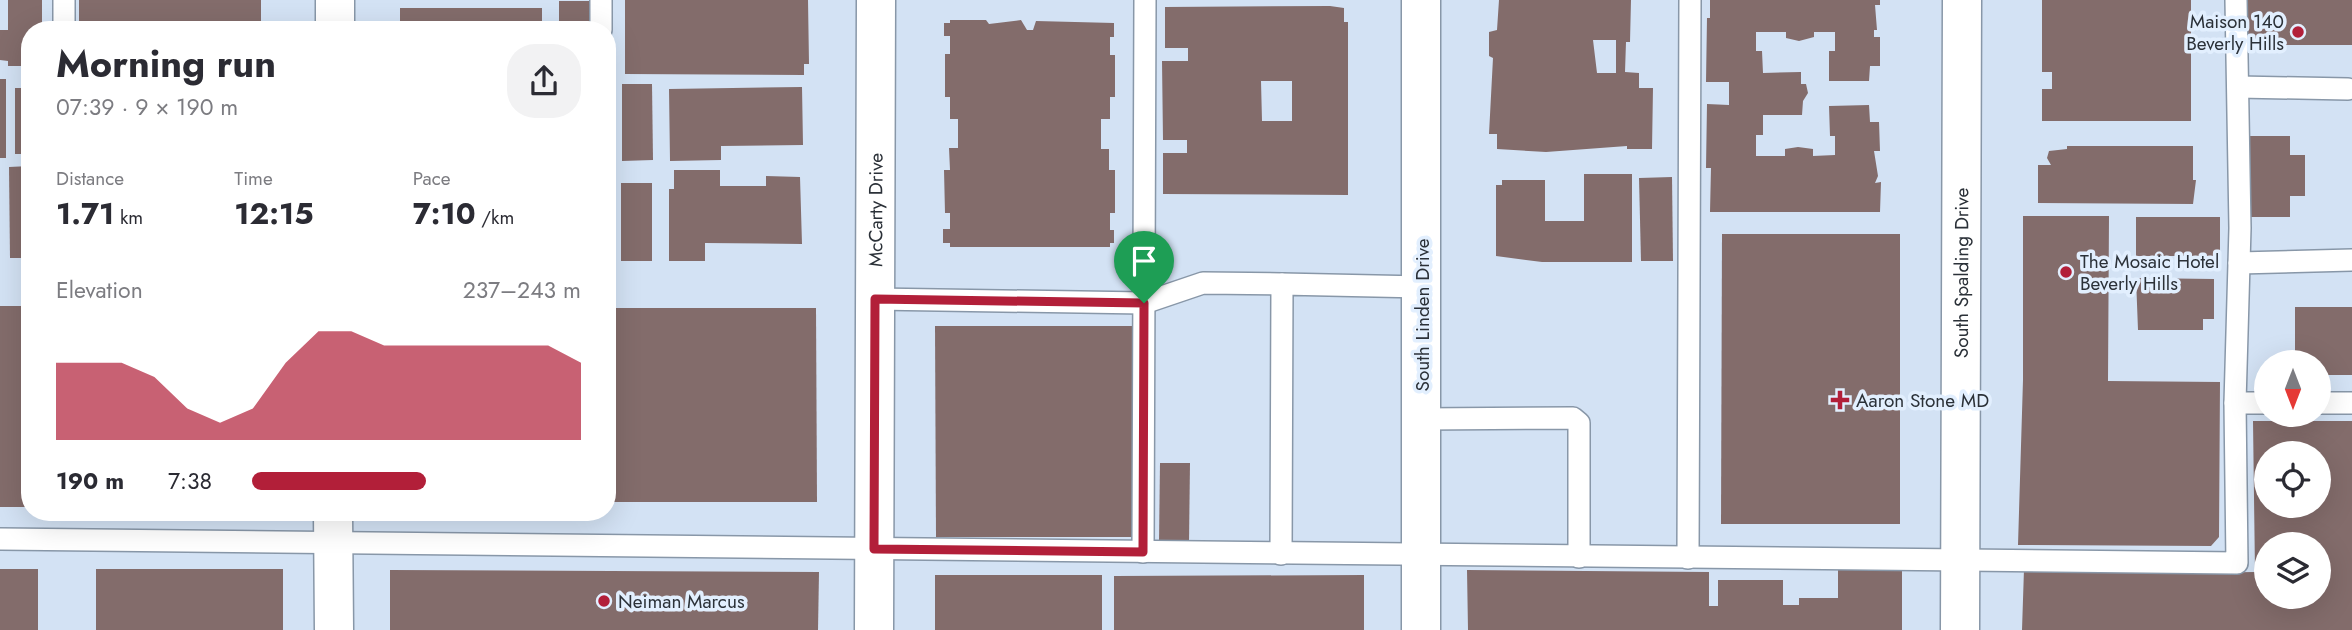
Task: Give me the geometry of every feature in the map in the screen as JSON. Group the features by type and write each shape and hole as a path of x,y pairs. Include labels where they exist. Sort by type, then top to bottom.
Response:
{"street":[{"path":"335,0 335,21"},
{"name":"McCarty Drive","path":"874,630 876,0"},
{"name":"South Linden Drive","path":"1421,0 1421,630"},
{"name":"South Spalding Drive","path":"1960,630 1962,0"},
{"path":"333,528 334,630"}],"lane":[{"path":"64,0 64,21"},
{"path":"601,0 601,21"},
{"path":"1143,552 1145,0"},
{"path":"1688,558 1690,0"},
{"path":"0,539 333,528 874,549 2236,563 2235,403 2239,263 2236,0"},
{"path":"2238,87 2348,89"},
{"path":"2239,263 2352,260"},
{"path":"875,299 1144,303 1203,283 1422,287"},
{"path":"1280,554 1282,284"},
{"path":"2235,403 2254,403"},
{"path":"2331,403 2352,403"},
{"path":"1422,419 1573,418 1579,423 1579,557"}],"building":[{"path":"8,0 42,0 42,21 21,21 21,66 8,66 8,61 0,60 0,30 8,30"},
{"path":"79,0 261,0 261,21 79,21"},
{"path":"625,0 808,0 809,64 804,64 804,75 625,74"},
{"path":"1499,0 1631,0 1630,42 1626,42 1625,72 1639,73 1639,88 1653,88 1652,149 1627,149 1627,146 1546,152 1497,149 1497,134 1489,134 1493,58 1489,56 1489,32 1497,30","holes":["1593,40 1616,40 1616,73 1597,73"]},
{"path":"1710,0 1880,0 1880,5 1875,5 1877,30 1874,30 1874,37 1880,37 1880,66 1870,66 1869,81 1829,81 1829,51 1835,51 1835,32 1814,32 1814,37 1799,41 1786,38 1786,32 1756,32 1756,51 1762,51 1763,73 1801,72 1801,84 1806,84 1808,93 1803,101 1802,115 1763,115 1763,135 1756,135 1756,156 1785,156 1785,149 1798,147 1813,149 1813,156 1835,155 1835,136 1830,136 1829,106 1869,105 1870,122 1879,122 1880,151 1874,151 1878,176 1875,183 1881,182 1880,212 1710,212 1711,168 1706,168 1707,104 1729,105 1729,82 1706,82 1707,18 1710,18"},
{"path":"2042,0 2191,0 2191,121 2042,121 2042,89 2052,89 2052,72 2042,72"},
{"name":"Maison 140 Beverly Hills","path":"2244,0 2352,0 2352,45 2244,45"},
{"path":"559,1 589,1 589,21 559,21"},
{"path":"1165,7 1344,8 1344,22 1348,22 1348,195 1163,194 1163,153 1187,153 1187,140 1163,140 1162,61 1188,61 1188,48 1165,48","holes":["1261,81 1292,81 1292,121 1262,121"]},
{"path":"400,8 542,8 542,21 400,21"},
{"path":"950,20 986,20 989,24 1021,20 1027,30 1033,30 1036,21 1114,23 1114,37 1110,37 1110,55 1115,55 1115,97 1110,97 1110,119 1101,119 1101,149 1109,149 1109,170 1115,170 1115,213 1110,213 1110,230 1114,230 1114,243 1110,243 1110,247 950,247 950,243 943,243 943,229 950,229 950,213 945,213 944,170 950,170 949,148 958,148 958,119 950,119 950,97 945,97 945,54 950,54 950,36 944,36 944,23 950,23"},
{"path":"0,79 6,79 6,158 0,158"},
{"path":"622,84 652,84 653,160 622,161"},
{"path":"802,87 803,145 721,146 721,160 670,161 669,89"},
{"path":"15,88 21,88 21,154 15,154"},
{"path":"2249,136 2290,136 2290,155 2305,155 2305,196 2290,196 2290,217 2249,217"},
{"path":"2067,146 2193,146 2193,180 2196,180 2193,204 2038,203 2038,165 2051,165 2047,158 2049,151 2067,149"},
{"path":"21,166 21,258 10,258 9,167"},
{"path":"674,170 720,170 720,186 766,186 766,176 800,177 802,244 705,243 705,261 669,261 669,189 674,189"},
{"path":"1584,174 1632,174 1632,262 1542,262 1496,256 1496,185 1502,185 1502,180 1545,180 1545,221 1584,221"},
{"path":"1672,177 1673,261 1641,261 1639,178"},
{"path":"621,183 652,183 652,261 621,261"},
{"path":"2023,216 2109,216 2108,381 2220,382 2219,537 2211,546 2018,545 2023,380"},
{"path":"2136,217 2220,217 2220,256 2136,256"},
{"path":"1722,234 1900,234 1900,524 1721,524"},
{"path":"2136,278 2214,279 2214,319 2203,319 2203,330 2138,330"},
{"path":"0,306 21,306 21,507 0,507"},
{"path":"2295,307 2352,307 2352,375 2331,375 2331,350 2295,350"},
{"path":"616,308 816,308 817,502 616,502"},
{"path":"935,326 1133,326 1134,537 936,537"},
{"path":"2253,421 2254,427 2331,427 2331,421 2352,421 2352,630 2022,630 2024,569 2191,568 2191,573 2254,572 2254,609 2331,609 2331,532 2254,532 2254,518 2331,518 2331,441 2254,441 2254,496"},
{"path":"1160,463 1190,463 1189,542 1159,542"},
{"path":"0,569 38,569 38,630 0,630"},
{"path":"96,569 283,569 283,630 96,630"},
{"path":"1838,569 1902,569 1902,630 1468,630 1467,570 1709,572 1709,606 1718,606 1718,580 1783,580 1783,605 1799,605 1799,598 1838,598"},
{"name":"Neiman Marcus","path":"390,570 819,572 818,630 390,630"},
{"path":"935,575 1102,575 1102,630 935,630"},
{"path":"1364,575 1364,630 1114,630 1114,576"}],"place":[{"name":"Maison 140 Beverly Hills","path":"2298,32"},
{"name":"The Mosaic Hotel Beverly Hills","path":"2066,272"},
{"name":"Aaron Stone MD","path":"1840,400"},
{"name":"Neiman Marcus","path":"604,601"}],"route":[{"path":"875,299 1144,303 1143,552 874,549 875,299"}]}
